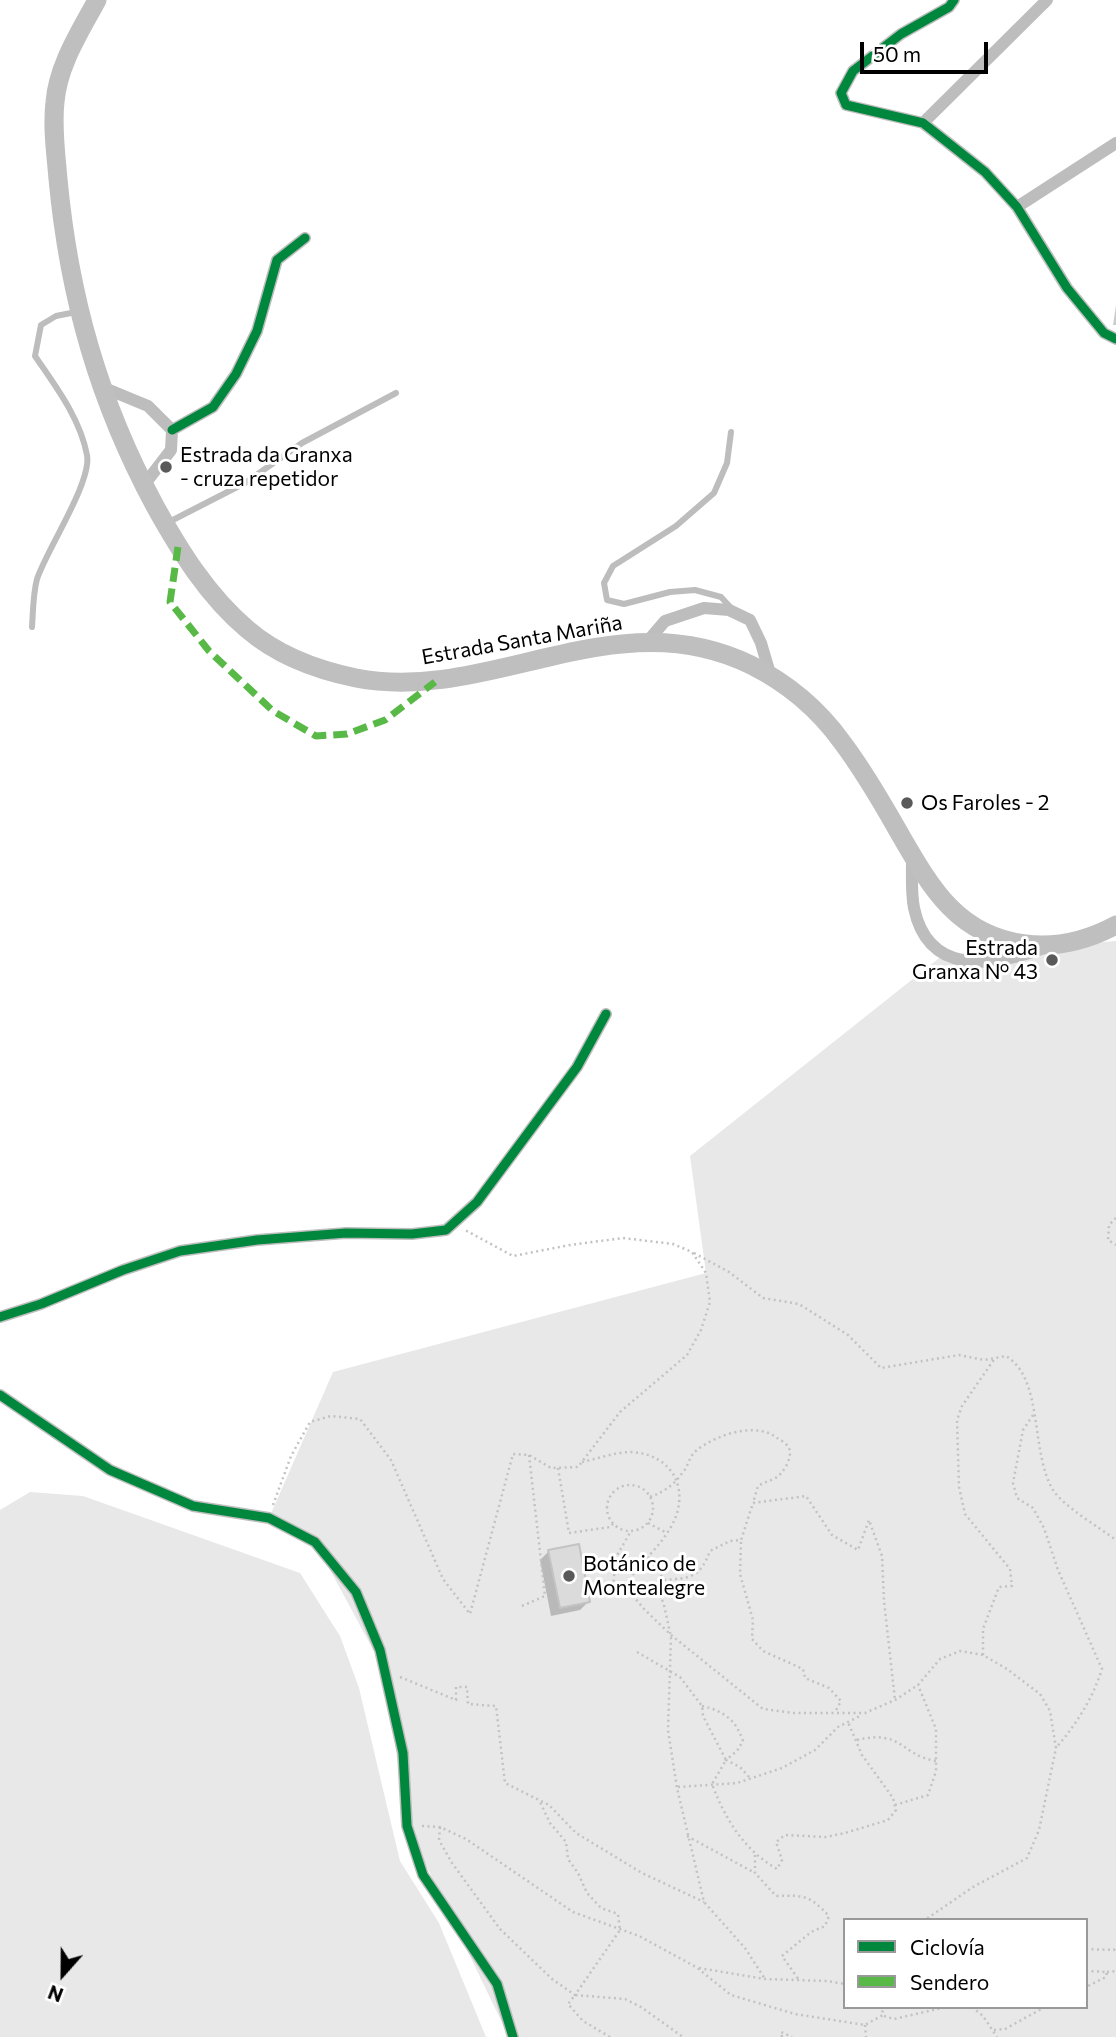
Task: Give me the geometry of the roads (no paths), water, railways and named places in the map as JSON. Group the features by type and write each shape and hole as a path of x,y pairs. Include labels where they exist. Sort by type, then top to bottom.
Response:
{"main road":[{"name":"Estrada Santa Mariña","path":"97,0 60,75 55,101 54,131 61,221 78,312 118,432 144,485 178,547 207,588 245,627 269,645 297,659 351,677 392,683 435,682 602,646 647,642 677,644 719,652 753,666 771,677 816,712 841,740 866,776 912,858 944,902 975,927 1012,942 1054,945 1082,940 1116,925"}],"street":[{"path":"954,0 949,7 901,34 853,71 841,93 846,105 923,123 985,172 1017,207 1067,288 1104,333 1116,339"},
{"path":"923,123 1047,0"},
{"path":"1017,207 1116,143"},
{"path":"172,430 213,407 236,374 257,331 278,260 305,238"},
{"path":"102,387 148,406 172,430 171,450 144,485"},
{"path":"647,642 665,621 704,608 729,610 750,620 761,643 771,677"},
{"path":"912,858 914,907 922,934 943,955 967,962 1016,958 1054,945"},
{"path":"0,1317 41,1304 122,1270 180,1251 257,1240 333,1234 412,1234 446,1230 477,1202 577,1067 606,1014"},
{"path":"0,1395 110,1470 193,1506 269,1518 315,1542 356,1592 380,1650 403,1753 407,1826 423,1875 497,1984 513,2037"}],"lane":[{"path":"32,627 37,581 80,488 88,458 77,421 35,356 41,325 56,316 78,312"},
{"path":"165,524 245,483 302,443 396,393"},
{"path":"731,432 727,463 714,493 676,526 613,565 604,583 607,600 624,604 670,592 695,590 721,597 735,612"}],"place":[{"name":"Estrada da Granxa - cruza repetidor","path":"166,467"},
{"name":"Os Faroles - 2","path":"907,803"},
{"name":"Estrada Granxa Nº 43","path":"1052,960"},
{"name":"Botánico de Montealegre","path":"569,1576"}]}
